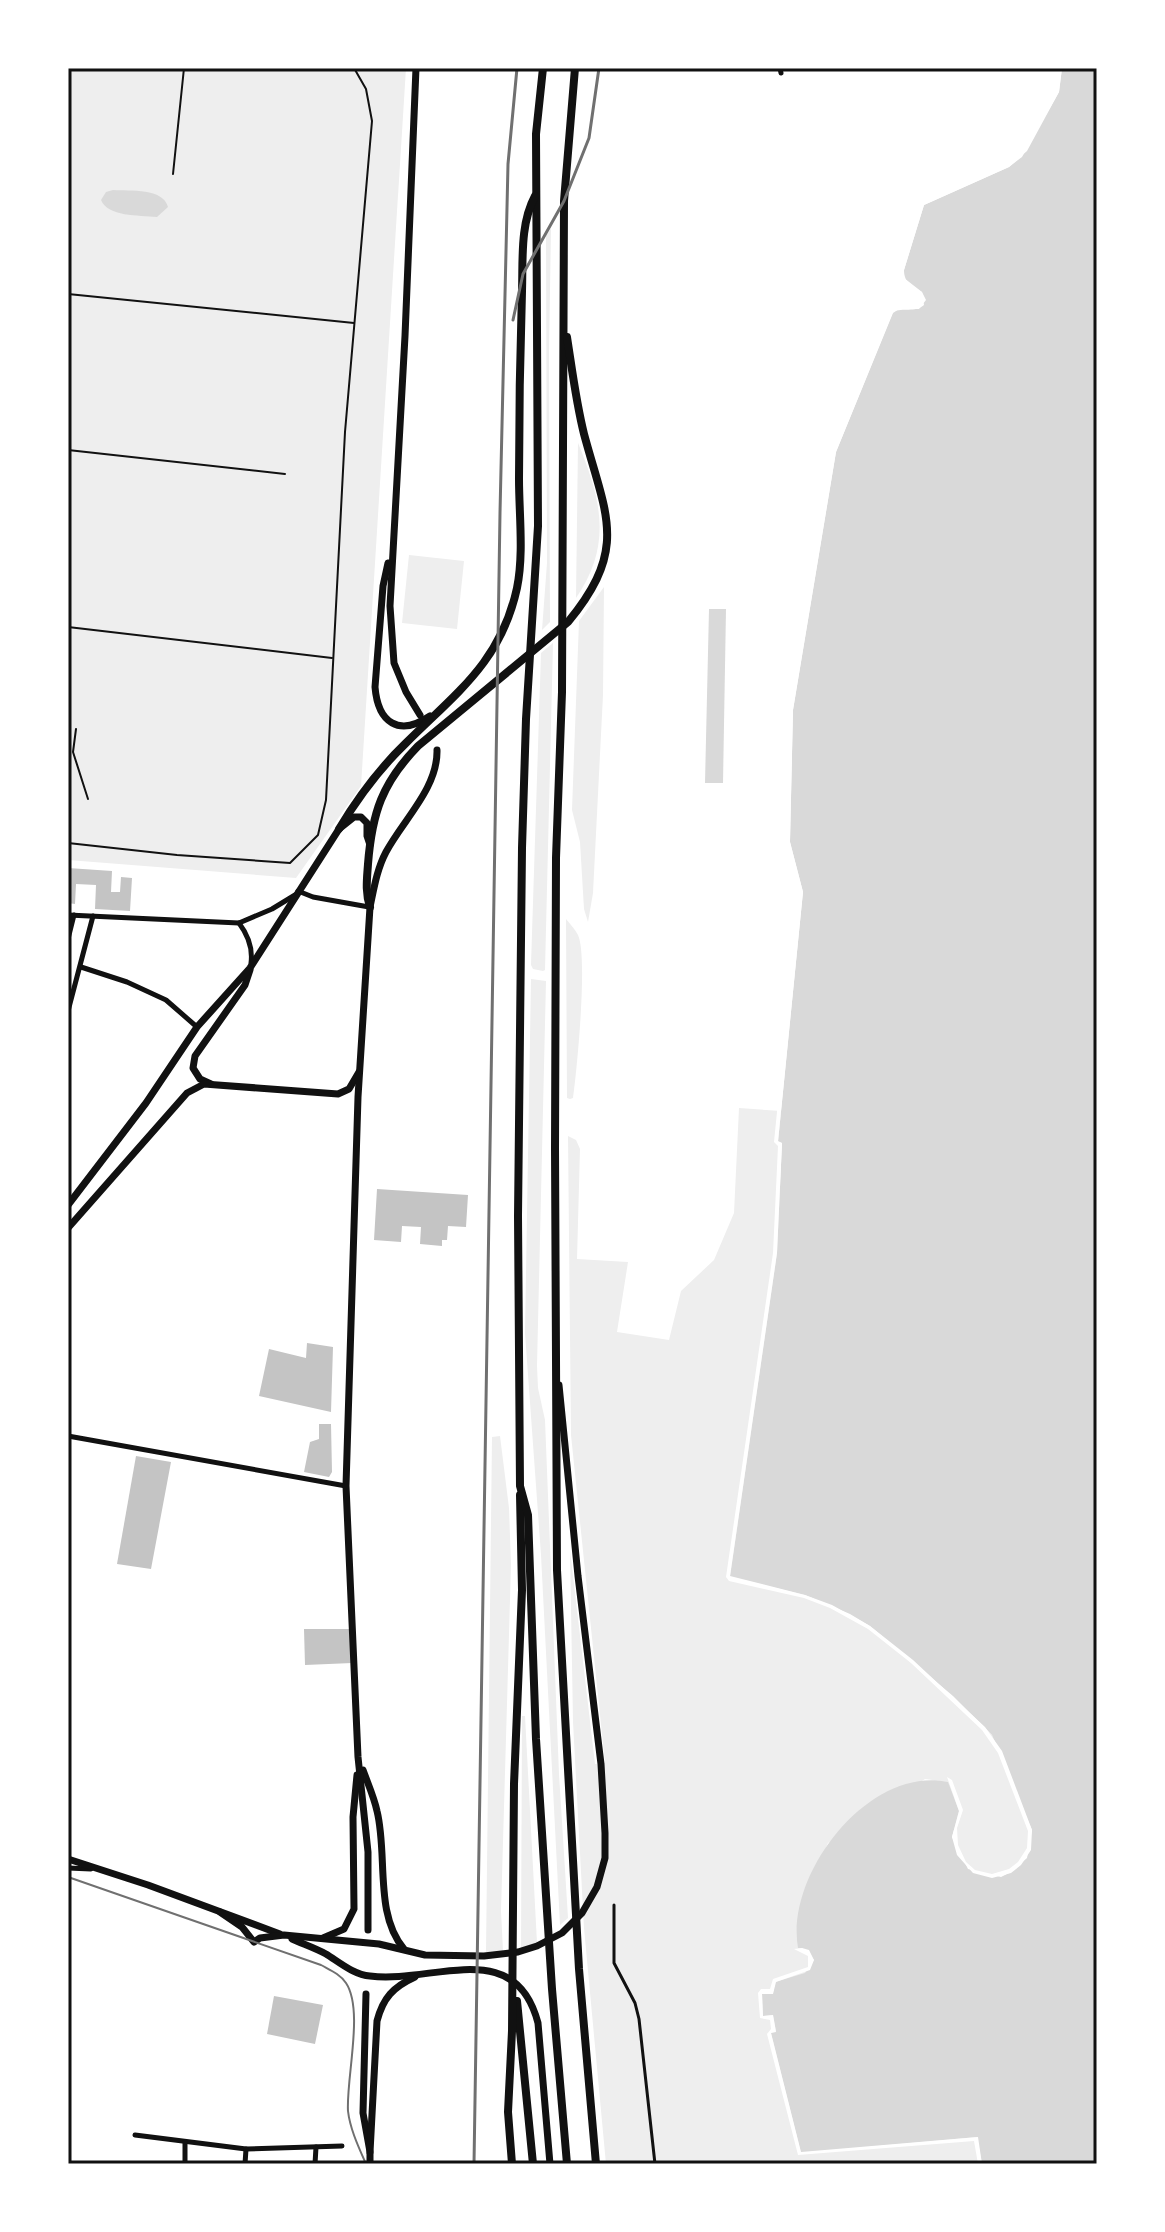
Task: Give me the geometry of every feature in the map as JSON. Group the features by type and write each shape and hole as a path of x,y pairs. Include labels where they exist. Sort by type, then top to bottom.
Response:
{"highway":[{"path":"512,2164 508,2112 513,1831 522,1590 517,1353 520,969 526,719 538,526 536,134 543,68"},
{"path":"575,68 564,201 562,692 556,858 557,1570 579,1969 596,2164"},
{"path":"339,829 405,743 450,702 481,667 502,631 517,588 523,263 526,217 536,195"},
{"path":"370,907 366,889 370,845 377,805 388,782 418,746 568,622 586,600 606,557 608,524 578,407 563,310"},
{"path":"520,1486 528,1515 536,1739 567,2164"},
{"path":"513,1965 533,2164"}],"main road":[{"path":"416,68 390,606 393,656 401,682 420,715"},
{"path":"392,541 383,586 376,673 376,696 380,709 392,723 411,726 450,702"},
{"path":"368,1930 368,1852 358,1757 346,1486 360,1070 370,907 382,861 428,786 437,750"},
{"path":"68,1205 146,1103 197,1027 250,968 339,829 354,817 361,817 367,823 370,845"},
{"path":"214,1085 200,1079 193,1068 195,1056 245,985 250,968"},
{"path":"68,1228 195,1087 214,1085 338,1094 349,1089 360,1070"},
{"path":"220,1912 242,1927 254,1942 260,1938 284,1935 363,1942 425,1955 484,1956 518,1952 562,1933 582,1913 597,1887 605,1858 601,1764 578,1576 557,1358"},
{"path":"358,1757 377,1811 387,1920 396,1941 404,1949"},
{"path":"316,1940 344,1929 354,1909 353,1817 358,1757"},
{"path":"68,1859 284,1935 365,1976 421,1975 469,1968 503,1974 521,1986 533,2002 538,2023 550,2164"},
{"path":"370,2164 377,2021 381,2007 394,1988 421,1975"},
{"path":"366,1994 363,2113 370,2152"}],"street":[{"path":"68,939 71,915 239,923 272,909 297,893 370,907"},
{"path":"68,1011 93,916"},
{"path":"239,923 250,944 250,968"},
{"path":"81,967 127,982 166,1000 197,1027"},
{"path":"68,1436 346,1486"},
{"path":"68,1868 100,1870"},
{"path":"614,1905 614,1959 635,2003 639,2019 655,2164"},
{"path":"135,2135 246,2149 342,2146"},
{"path":"185,2142 185,2164"},
{"path":"315,2164 316,2147"},
{"path":"245,2164 246,2149"}],"path":[{"path":"173,174 184,68"},
{"path":"68,843 290,863 318,835 326,800 345,432 372,121 366,89 354,68"},
{"path":"68,294 355,323"},
{"path":"68,450 285,474"},
{"path":"68,627 333,658"},
{"path":"76,729 73,752 88,799"}],"shaded area":[{"path":"68,68 406,68 361,786 296,878 68,860"},
{"path":"1062,68 1097,68 1097,2164 982,2164 977,2137 801,2153 771,2033 776,2031 773,2015 763,2016 762,1993 773,1993 775,1982 805,1973 814,1960 798,1948 797,1919 805,1888 819,1858 838,1831 862,1808 889,1790 918,1781 948,1782 959,1811 952,1837 968,1869 1001,1877 1011,1872 1027,1858 1032,1830 992,1735 953,1696 870,1626 832,1605 805,1595 730,1577 777,1253 782,1143 778,1142 803,892 790,842 793,710 836,452 893,312 924,305 922,292 907,281 904,270 924,205 1009,167 1027,151 1059,92"},
{"path":"113,190 160,196 168,207 157,217 110,210 101,200 106,192"},
{"path":"551,228 550,622 542,630 547,563 546,236"},
{"path":"578,443 593,483 600,521 595,559 576,598"},
{"path":"409,555 464,561 457,629 402,623"},
{"path":"604,587 603,695 593,893 588,922 584,909 580,842 572,810 579,621"},
{"path":"709,609 726,609 723,783 705,783"},
{"path":"553,643 543,971 533,969 531,965 541,653"},
{"path":"566,919 578,935 582,965 577,1064 573,1098 570,1099 567,1098"},
{"path":"531,979 546,981 537,1366 545,1420 568,1918 560,1925 541,1555 525,1333"},
{"path":"739,1108 781,1111 778,1141 805,1595 870,1626 992,1735 1030,1820 1031,1850 1011,1873 981,1876 957,1855 948,1782 925,1779 828,1843 801,1903 802,1948 978,2137 982,2164 606,2164 584,1928 573,1722 570,1550 595,1764 605,1763 571,1435 568,1136 576,1140 580,1149 577,1259 628,1262 617,1332 669,1340 681,1291 714,1260 734,1213"},
{"path":"500,1436 509,1508 511,1565 501,1911 503,1951 486,1952 492,1437"},
{"path":"522,1716 525,1716 537,1943 521,1949"}],"pier":[{"path":"1058,68 1062,68 1059,92 1022,157 1009,167 924,205 904,278 922,292 926,300 919,309 899,309 893,313 836,452 793,710 790,842 803,892 778,1141 782,1143 777,1253 730,1576 805,1595 850,1614 913,1660 985,1727 1002,1751 1032,1830 1031,1850 1021,1865 1011,1873 992,1878 973,1873 957,1855 952,1837 959,1811 947,1777 952,1780 963,1810 957,1828 958,1845 966,1862 975,1870 992,1874 1009,1869 1027,1848 1028,1831 998,1753 982,1730 911,1663 868,1629 804,1598 729,1581 726,1577 773,1253 778,1146 774,1142 799,892 786,842 789,709 832,451 890,311 898,305 918,305 922,299 900,278 920,203 1007,163 1019,154 1056,91"},
{"path":"794,1949 809,1950 814,1960 810,1970 776,1982 773,1994 762,1994 763,2016 773,2015 776,2032 771,2033 801,2152 978,2137 982,2164 978,2164 974,2141 798,2155 767,2034 771,2029 770,2020 760,2018 758,1993 761,1989 770,1989 773,1979 808,1967 808,1956"}],"building":[{"path":"68,868 112,871 111,892 120,892 121,877 132,878 130,911 95,909 96,885 76,884 75,904 68,903"},
{"path":"377,1189 468,1195 466,1227 448,1226 447,1240 442,1240 442,1246 420,1244 421,1227 402,1226 401,1242 374,1240"},
{"path":"307,1343 333,1347 331,1412 259,1396 269,1349 306,1358"},
{"path":"319,1424 331,1424 332,1472 329,1477 304,1472 310,1442 319,1439"},
{"path":"136,1456 171,1462 151,1569 117,1564"},
{"path":"304,1629 351,1629 352,1663 305,1665"},
{"path":"274,1996 323,2005 315,2044 267,2034"}],"tram line":[{"path":"68,1877 321,1965 341,1977 351,1995 354,2010 348,2111 366,2164"}],"railway":[{"path":"474,2164 500,513 508,164 517,68"},
{"path":"513,320 523,274 564,201 589,138 599,68"}]}
